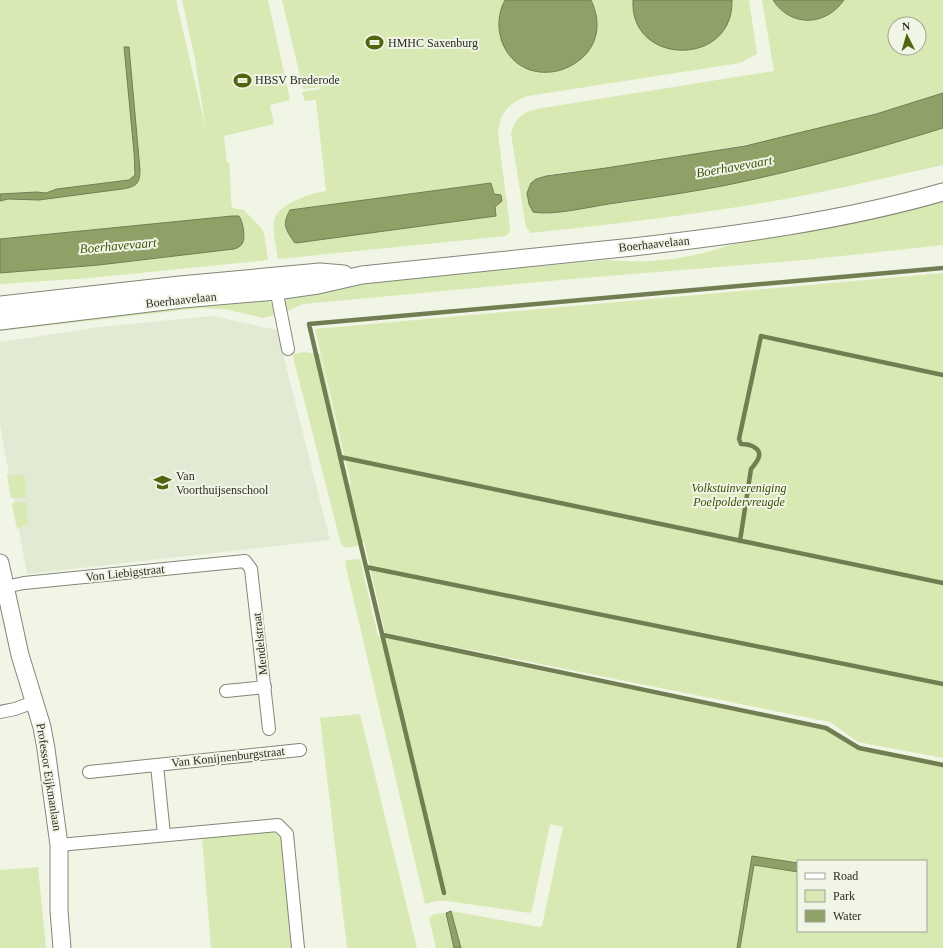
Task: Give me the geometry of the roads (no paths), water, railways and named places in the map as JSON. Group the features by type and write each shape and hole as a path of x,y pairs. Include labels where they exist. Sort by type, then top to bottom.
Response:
{"main road":[{"name":"Boerhaavelaan","path":"0,305 275,284 318,285 362,275 675,242 762,230 833,218 943,192"},
{"name":"Boerhaavelaan","path":"0,321 182,299 275,284"},
{"name":"Professor Eijkmanlaan","path":"0,562 20,655 46,750 59,845 59,911 62,948"}],"street":[{"path":"275,284 288,349"},
{"name":"Von Liebigstraat","path":"5,586 245,561"},
{"name":"Mendelstraat","path":"245,561 251,569 269,729"},
{"path":"226,691 265,687"},
{"path":"0,712 15,709 34,702"},
{"name":"Van Konijnenburgstraat","path":"89,772 300,750"},
{"name":"Van Konijnenburgstraat","path":"157,765 164,835"},
{"path":"59,845 278,825 287,834 298,948"}],"water":[{"path":"505,0 591,0 597,23 593,42 583,58 567,68 548,72 530,70 514,60 502,42 499,31 499,21"},
{"path":"633,0 732,0 728,22 717,38 700,47 682,50 663,47 647,37 636,22"},
{"path":"773,0 844,0 837,9 828,15 818,19 808,20 799,19 789,15 780,9"},
{"path":"124,47 129,47 140,170 138,182 134,186 122,189 39,200 8,199 0,201 0,194 46,193 57,189 129,180 135,175"},
{"name":"Boerhavevaart","path":"943,93 943,128 826,162 719,187 570,211 550,213 533,212 529,204 527,193 531,183 536,179 546,176 745,146 876,114"},
{"path":"491,183 494,194 501,195 502,201 495,207 496,216 296,243 287,230 285,223 290,210"},
{"name":"Boerhavevaart","path":"239,216 244,230 242,244 234,249 99,265 0,273 0,239"},
{"path":"752,856 797,863 797,872 754,865 740,948 737,948"},
{"path":"451,911 461,948 454,948 446,913"}],"waterway":[{"path":"444,893 309,324 943,268"},
{"path":"740,541 751,469 757,461 759,452 754,447 741,444 739,439 761,336 943,375"},
{"path":"340,457 943,583"},
{"path":"366,567 943,684"},
{"path":"383,635 826,728 859,748 943,765"}],"place":[{"name":"HMHC Saxenburg","path":"375,43"},
{"name":"HBSV Brederode","path":"242,80"},
{"name":"Van Voorthuijsenschool","path":"163,483"}],"park label":[{"name":"Volkstuinvereniging Poelpoldervreugde","path":"739,495"}]}
